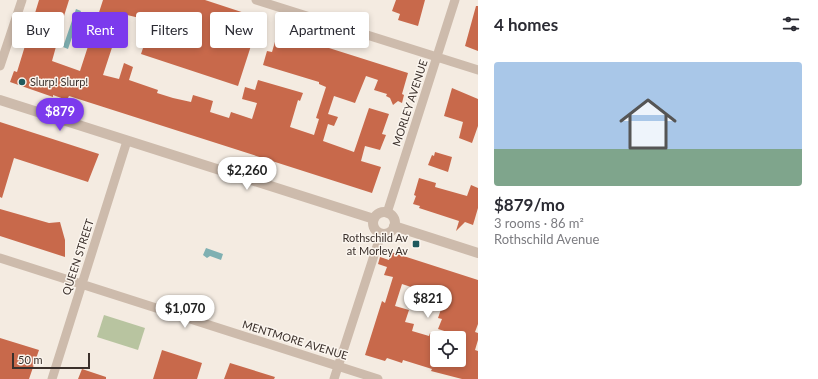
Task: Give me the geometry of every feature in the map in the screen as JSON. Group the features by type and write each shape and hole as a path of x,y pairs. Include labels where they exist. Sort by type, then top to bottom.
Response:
{"street":[{"path":"0,66 22,0"},
{"path":"256,0 478,70"},
{"name":"MORLEY AVENUE","path":"387,213 455,0"},
{"path":"0,100 127,142 374,219"},
{"name":"QUEEN STREET","path":"52,379 127,142"},
{"path":"379,213 387,213 393,217 394,226 389,233 381,234 375,230 374,219 379,213"},
{"path":"394,226 478,253"},
{"path":"334,379 381,234"},
{"name":"MENTMORE AVENUE","path":"0,258 378,379"}],"green space":[{"path":"104,315 145,328 138,350 97,337"}],"water":[{"path":"76,9 81,11 81,12 75,12"},
{"path":"72,21 72,37 68,49 64,47"},
{"path":"206,248 223,254 221,260 210,256 207,258 203,255"}],"building":[{"path":"39,0 69,0 64,16 64,12 35,12"},
{"path":"103,0 205,0 242,12 210,12 210,48 250,48 238,86 141,54 143,48 202,48 202,12 136,12 136,17 128,15 128,12 99,12"},
{"path":"396,0 425,0 418,26 398,20 400,14 392,11"},
{"path":"476,6 478,6 478,51 465,46"},
{"path":"275,42 275,48 329,48 408,73 402,94 404,95 402,103 398,101 393,105 390,98 386,96 387,94 374,90 378,80 366,76 355,103 334,96 328,114 338,117 334,126 328,124 323,141 354,152 369,108 389,114 382,134 386,135 380,150 365,146 361,161 381,167 372,193 69,96 67,100 53,95 53,97 10,82 14,71 17,72 24,48 56,48 52,61 80,71 87,48 112,48 103,75 119,79 124,63 133,67 129,80 158,90 157,93 173,98 191,102 193,95 213,101 210,112 229,118 231,112 252,119 257,103 242,99 245,87 255,90 258,80 303,93 300,101 298,100 290,127 314,135 319,119 316,118 326,87 319,84 319,82 263,65 267,51 272,52"},
{"path":"452,88 478,99 478,126 472,143 459,138 463,122 444,116"},
{"path":"0,122 99,154 88,182 14,158 2,198 0,197"},
{"path":"435,152 452,157 448,172 428,165 432,155 434,156"},
{"path":"419,178 436,183 435,187 467,196 471,185 478,188 478,208 473,225 465,222 456,231 459,221 419,208 420,206 413,204"},
{"path":"0,209 49,223 60,222 65,240 65,257 0,236"},
{"path":"391,252 478,280 478,324 475,332 478,333 478,340 475,350 478,351 478,379 462,379 431,371 432,369 403,360 402,363 387,358 385,361 365,355 382,301 385,303 393,277 384,275 387,267 378,264 380,257 389,260","holes":["402,284 420,290 420,287 446,295 438,318 442,319 438,329 444,331 466,331 466,367 430,367 430,333 429,336 412,331 414,324 405,322 409,310 395,306"]},
{"path":"0,338 39,350 29,379 0,379"},
{"path":"162,350 202,363 197,379 153,379"},
{"path":"230,363 275,377 274,379 224,379"},
{"path":"82,369 106,377 106,379 78,379"}],"place":[{"name":"Slurp! Slurp!","path":"22,82"},
{"name":"Rothschild Av at Morley Av","path":"416,244"}]}
